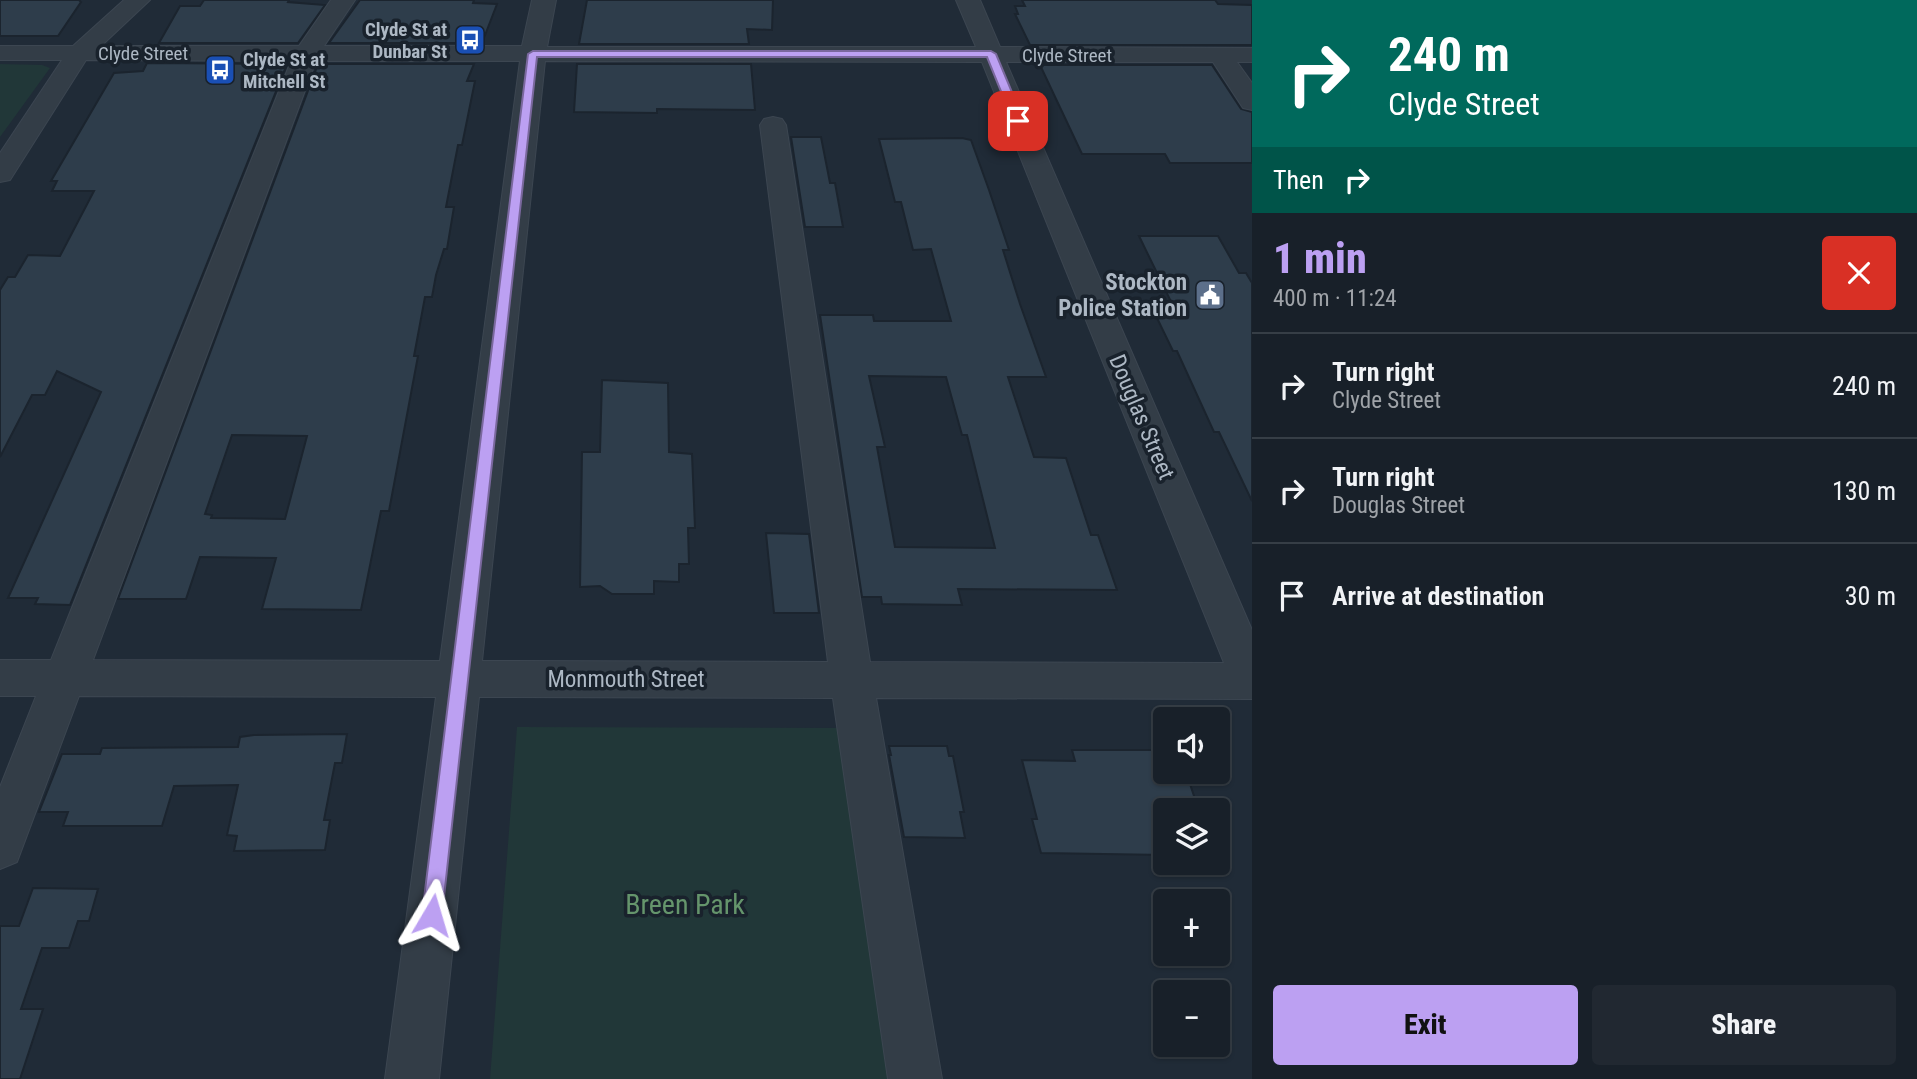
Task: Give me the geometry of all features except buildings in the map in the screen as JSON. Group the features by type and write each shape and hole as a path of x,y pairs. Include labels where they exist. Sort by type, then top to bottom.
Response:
{"street":[{"path":"0,174 79,53 138,0"},
{"path":"0,846 306,54 343,0"},
{"path":"412,1079 533,54 544,0"},
{"name":"Douglas Street","path":"968,0 1252,680"},
{"name":"Clyde Street","path":"0,53 1252,55"},
{"path":"1220,55 1252,102"},
{"path":"774,125 852,680 915,1079"},
{"name":"Monmouth Street","path":"0,678 1252,680"}],"green space":[{"path":"0,64 42,65 50,68 0,137"},
{"name":"Breen Park","path":"517,727 843,728 891,1079 490,1079"}],"place":[{"name":"Clyde St at Dunbar St","path":"470,40"},
{"name":"Clyde St at Mitchell St","path":"220,70"},
{"name":"Stockton Police Station","path":"1210,295"}],"route":[{"path":"432,915 533,54 991,54 1018,121"}]}
